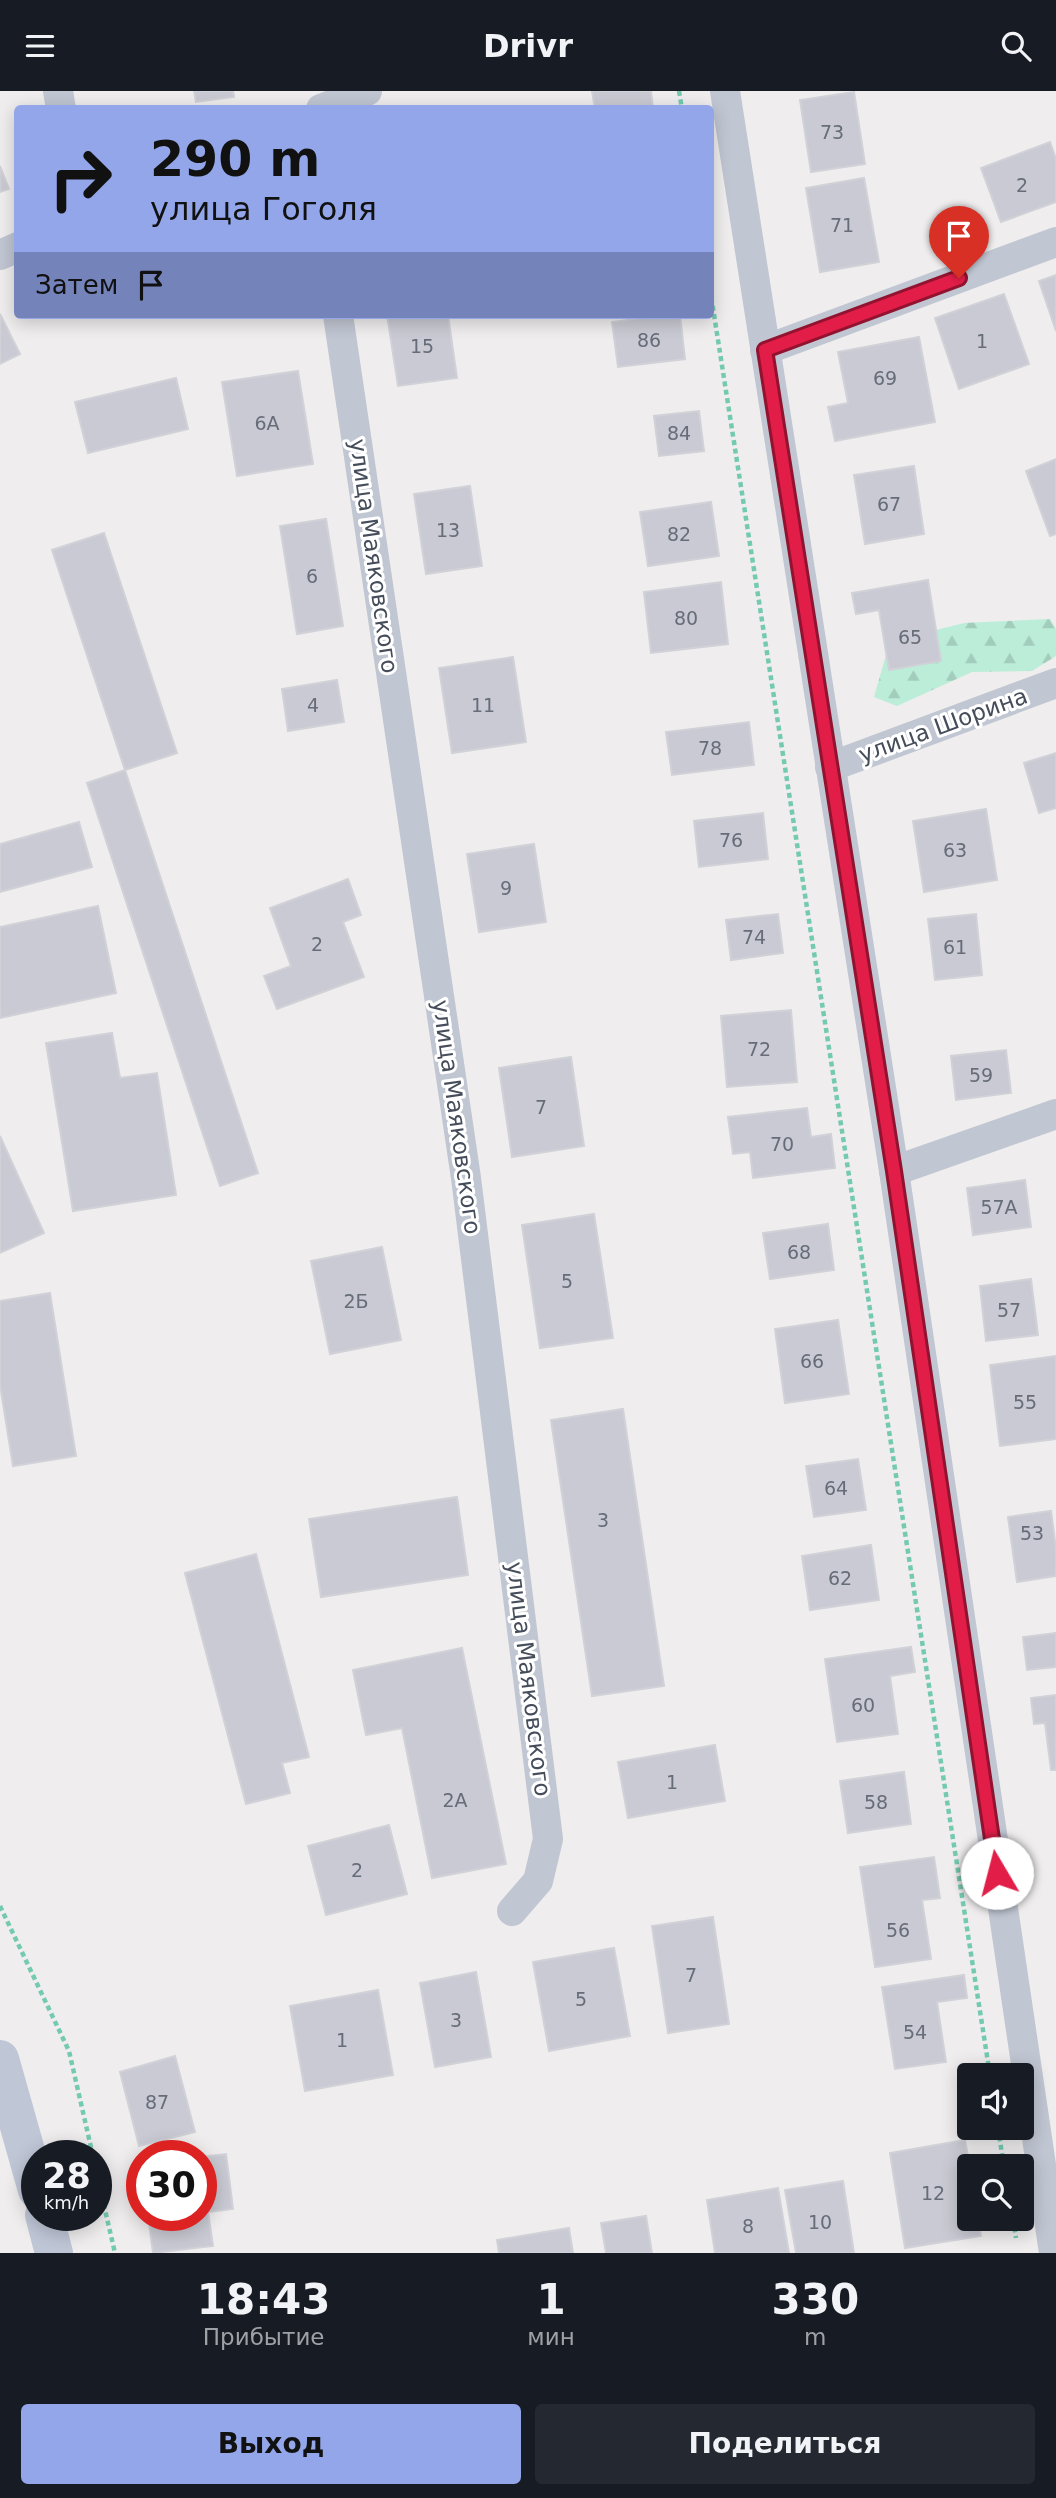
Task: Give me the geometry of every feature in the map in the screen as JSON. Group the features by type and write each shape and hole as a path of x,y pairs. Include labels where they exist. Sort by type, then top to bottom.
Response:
{"street":[{"path":"331,105 367,91"},
{"path":"725,91 894,1171 1054,2253"},
{"path":"765,350 1056,242"},
{"name":"улица Маяковского","path":"339,319 467,1178 548,1839 538,1881 512,1911"},
{"name":"улица Шорина","path":"830,767 1056,683"},
{"path":"894,1171 1056,1114"},
{"path":"0,2059 23,2140"},
{"path":"48,2231 54,2253"}],"path":[{"path":"714,315 988,2063"},
{"path":"0,1906 69,2051 89,2140"},
{"path":"110,2231 115,2253"}],"green space":[{"path":"1050,619 1056,629 1056,656 1032,671 972,672 897,706 874,697 886,655 928,632 964,623"}],"building":[{"path":"194,91 233,91 234,97 196,102"},
{"path":"592,91 651,91 653,105 594,105"},
{"path":"854,92 865,164 811,172 800,100"},
{"path":"1050,142 1056,159 1056,202 1001,222 981,168"},
{"path":"0,166 9,189 0,192"},
{"path":"864,178 879,262 820,272 806,188"},
{"path":"1056,275 1056,331 1039,281"},
{"path":"1004,294 1029,364 959,389 935,318"},
{"path":"0,314 20,354 0,364"},
{"path":"388,319 449,319 457,378 398,386"},
{"path":"680,319 685,359 618,367 612,322"},
{"path":"919,337 935,422 835,441 828,407 848,403 838,352"},
{"path":"298,371 313,464 237,476 222,382"},
{"path":"176,378 188,429 88,453 75,402"},
{"path":"699,411 704,451 659,456 654,416"},
{"path":"1056,459 1056,534 1050,536 1026,471"},
{"path":"914,466 924,534 865,544 854,475"},
{"path":"470,486 482,566 426,574 414,494"},
{"path":"711,502 719,556 648,566 640,512"},
{"path":"326,519 343,626 297,634 280,526"},
{"path":"104,533 177,753 125,770 52,550"},
{"path":"928,580 941,661 889,670 879,610 856,614 852,593"},
{"path":"721,582 728,644 651,653 644,592"},
{"path":"513,657 526,742 452,753 439,668"},
{"path":"337,680 344,722 288,731 282,689"},
{"path":"749,722 754,765 672,775 666,732"},
{"path":"1056,753 1056,808 1039,813 1024,763"},
{"path":"125,770 258,1173 220,1186 87,783"},
{"path":"986,809 997,880 924,892 913,821"},
{"path":"763,813 768,859 699,867 694,821"},
{"path":"79,822 92,867 0,892 0,844"},
{"path":"534,844 546,922 479,932 467,854"},
{"path":"348,879 361,915 343,922 364,977 277,1009 264,976 291,966 270,908"},
{"path":"98,906 116,993 0,1018 0,927"},
{"path":"778,914 783,953 731,960 726,920"},
{"path":"976,914 982,975 935,980 928,919"},
{"path":"791,1010 797,1082 727,1087 721,1016"},
{"path":"112,1033 120,1078 157,1073 176,1195 73,1211 46,1043"},
{"path":"1006,1050 1011,1093 956,1100 951,1056"},
{"path":"571,1057 584,1146 512,1157 499,1068"},
{"path":"807,1108 811,1137 831,1134 835,1168 753,1178 750,1152 733,1154 728,1117"},
{"path":"0,1136 44,1233 0,1253"},
{"path":"1025,1180 1031,1227 973,1235 967,1188"},
{"path":"594,1214 613,1338 540,1348 522,1225"},
{"path":"828,1224 834,1270 770,1279 763,1233"},
{"path":"382,1247 401,1340 330,1354 311,1261"},
{"path":"1031,1279 1038,1335 986,1341 980,1286"},
{"path":"50,1293 76,1456 13,1466 0,1385 0,1301"},
{"path":"838,1320 849,1394 785,1403 775,1329"},
{"path":"1056,1356 1056,1439 1000,1446 990,1365"},
{"path":"623,1409 664,1686 592,1696 551,1420"},
{"path":"858,1459 866,1510 814,1517 806,1466"},
{"path":"457,1497 468,1575 321,1597 309,1519"},
{"path":"1051,1511 1056,1576 1017,1582 1008,1517"},
{"path":"871,1545 879,1600 810,1610 802,1556"},
{"path":"256,1554 309,1757 282,1763 290,1793 246,1804 185,1573"},
{"path":"1056,1633 1056,1667 1027,1670 1023,1637"},
{"path":"911,1647 915,1672 890,1676 898,1734 837,1742 825,1659"},
{"path":"462,1648 506,1864 432,1878 402,1728 366,1735 353,1670"},
{"path":"1056,1695 1056,1770 1051,1770 1045,1723 1034,1724 1031,1698"},
{"path":"715,1745 725,1801 628,1818 618,1762"},
{"path":"904,1772 911,1824 848,1833 840,1781"},
{"path":"389,1825 407,1894 326,1915 308,1846"},
{"path":"934,1857 940,1898 922,1900 931,1959 875,1967 860,1867"},
{"path":"713,1917 729,2024 668,2033 652,1926"},
{"path":"614,1948 630,2036 549,2051 533,1962"},
{"path":"476,1972 491,2057 435,2067 420,1983"},
{"path":"964,1975 967,1998 937,2002 946,2062 895,2069 882,1987"},
{"path":"378,1990 393,2075 305,2091 290,2006"},
{"path":"175,2056 195,2132 163,2140 137,2140 120,2072"},
{"path":"965,2140 968,2154 957,2154 957,2231 980,2231 981,2236 905,2248 890,2153"},
{"path":"226,2154 233,2209 217,2211 217,2155"},
{"path":"843,2181 854,2253 796,2253 785,2190"},
{"path":"778,2188 789,2253 715,2253 707,2200"},
{"path":"646,2216 652,2253 606,2253 601,2223"},
{"path":"569,2228 573,2253 499,2253 497,2240"},
{"path":"150,2231 211,2231 213,2246 153,2253"}],"route":[{"path":"959,278 765,350 894,1171 997,1873"}]}
